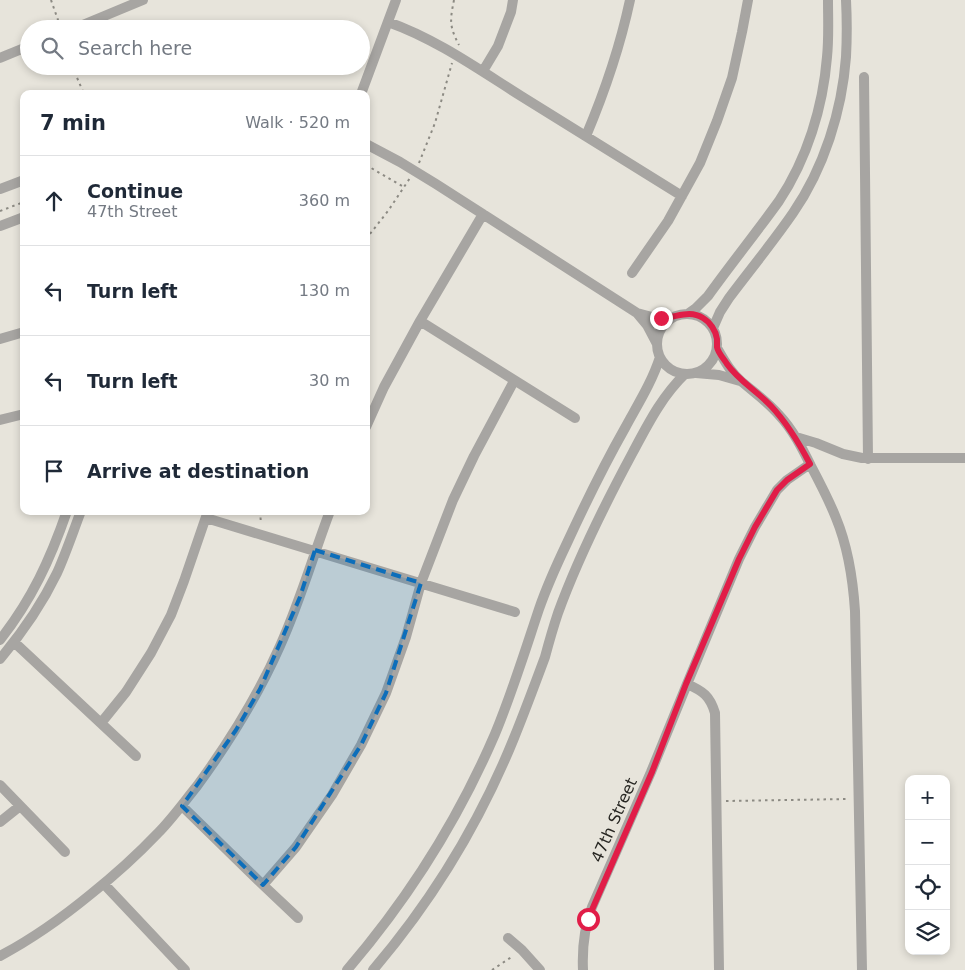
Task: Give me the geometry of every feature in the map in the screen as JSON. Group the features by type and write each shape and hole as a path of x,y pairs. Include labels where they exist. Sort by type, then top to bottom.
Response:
{"street":[{"path":"95,20 143,0"},
{"path":"370,70 396,0"},
{"path":"483,71 498,46 514,0"},
{"path":"586,136 599,105 624,29 630,0"},
{"path":"632,273 658,236 700,163 729,86 748,0"},
{"path":"689,314 708,296 779,200 800,162 815,121 825,78 828,42 828,0"},
{"path":"713,328 728,298 794,212 822,157 836,118 844,77 847,42 846,0"},
{"path":"388,22 413,32 483,71 682,196"},
{"path":"0,58 20,50"},
{"path":"362,90 368,75"},
{"path":"864,77 868,459"},
{"path":"370,146 415,171 637,313 647,325 657,344 662,361 670,369 685,374 719,375 741,381"},
{"path":"0,190 20,182"},
{"path":"370,418 384,387 482,214"},
{"path":"0,226 20,218"},
{"path":"637,313 652,317 671,318 689,314 702,317 708,322 717,337 716,354 708,366 696,373"},
{"path":"657,344 657,338 662,326 671,318"},
{"path":"420,322 575,418"},
{"path":"0,339 20,333"},
{"path":"717,348 741,381 771,406 796,437 831,504 842,535 854,597 862,970"},
{"path":"347,970 381,929 419,876 468,791 496,732 540,607 556,568 592,491 648,386 660,356"},
{"path":"374,969 406,928 434,887 457,852 485,801 517,732 545,656 558,614 590,537 625,467 660,404 671,388 685,374"},
{"path":"263,885 301,840 332,795 361,745 386,693 406,637 421,582 461,482 514,380"},
{"path":"0,420 20,415"},
{"path":"796,437 820,444 843,454 868,459 965,458"},
{"name":"47th Street","path":"583,970 583,943 588,919 652,772 686,684 739,559 777,490 787,480 810,464"},
{"path":"0,640 19,614 40,579 66,515"},
{"path":"0,660 30,620 44,597 68,548 79,515"},
{"path":"101,723 126,692 151,653 171,615 207,515"},
{"path":"210,515 261,534 515,612"},
{"path":"0,956 49,926 104,884 160,832 182,806 236,730 260,689 300,597 328,515"},
{"path":"14,642 136,756"},
{"path":"686,684 705,694 715,713 719,970"},
{"path":"0,785 65,852"},
{"path":"0,822 20,806"},
{"path":"182,806 298,918"},
{"path":"104,884 181,969"},
{"path":"508,938 540,970"}],"path":[{"path":"52,0 58,20"},
{"path":"370,234 415,171 435,123 454,54 459,44 453,36 450,21 454,0"},
{"path":"76,75 82,90"},
{"path":"370,167 404,187"},
{"path":"0,211 20,204"},
{"path":"260,515 261,534"},
{"path":"716,801 858,799"},
{"path":"492,970 522,950"}],"highlighted area":[{"path":"315,550 421,583 386,693 361,745 296,847 263,885 182,806 236,730 260,689 300,597"}],"route":[{"path":"588,919 652,772 686,684 739,559 777,490 787,480 810,464 796,437 780,416 762,397 741,381 722,357 717,348 717,337 708,322 702,317 689,314 661,318"}]}
